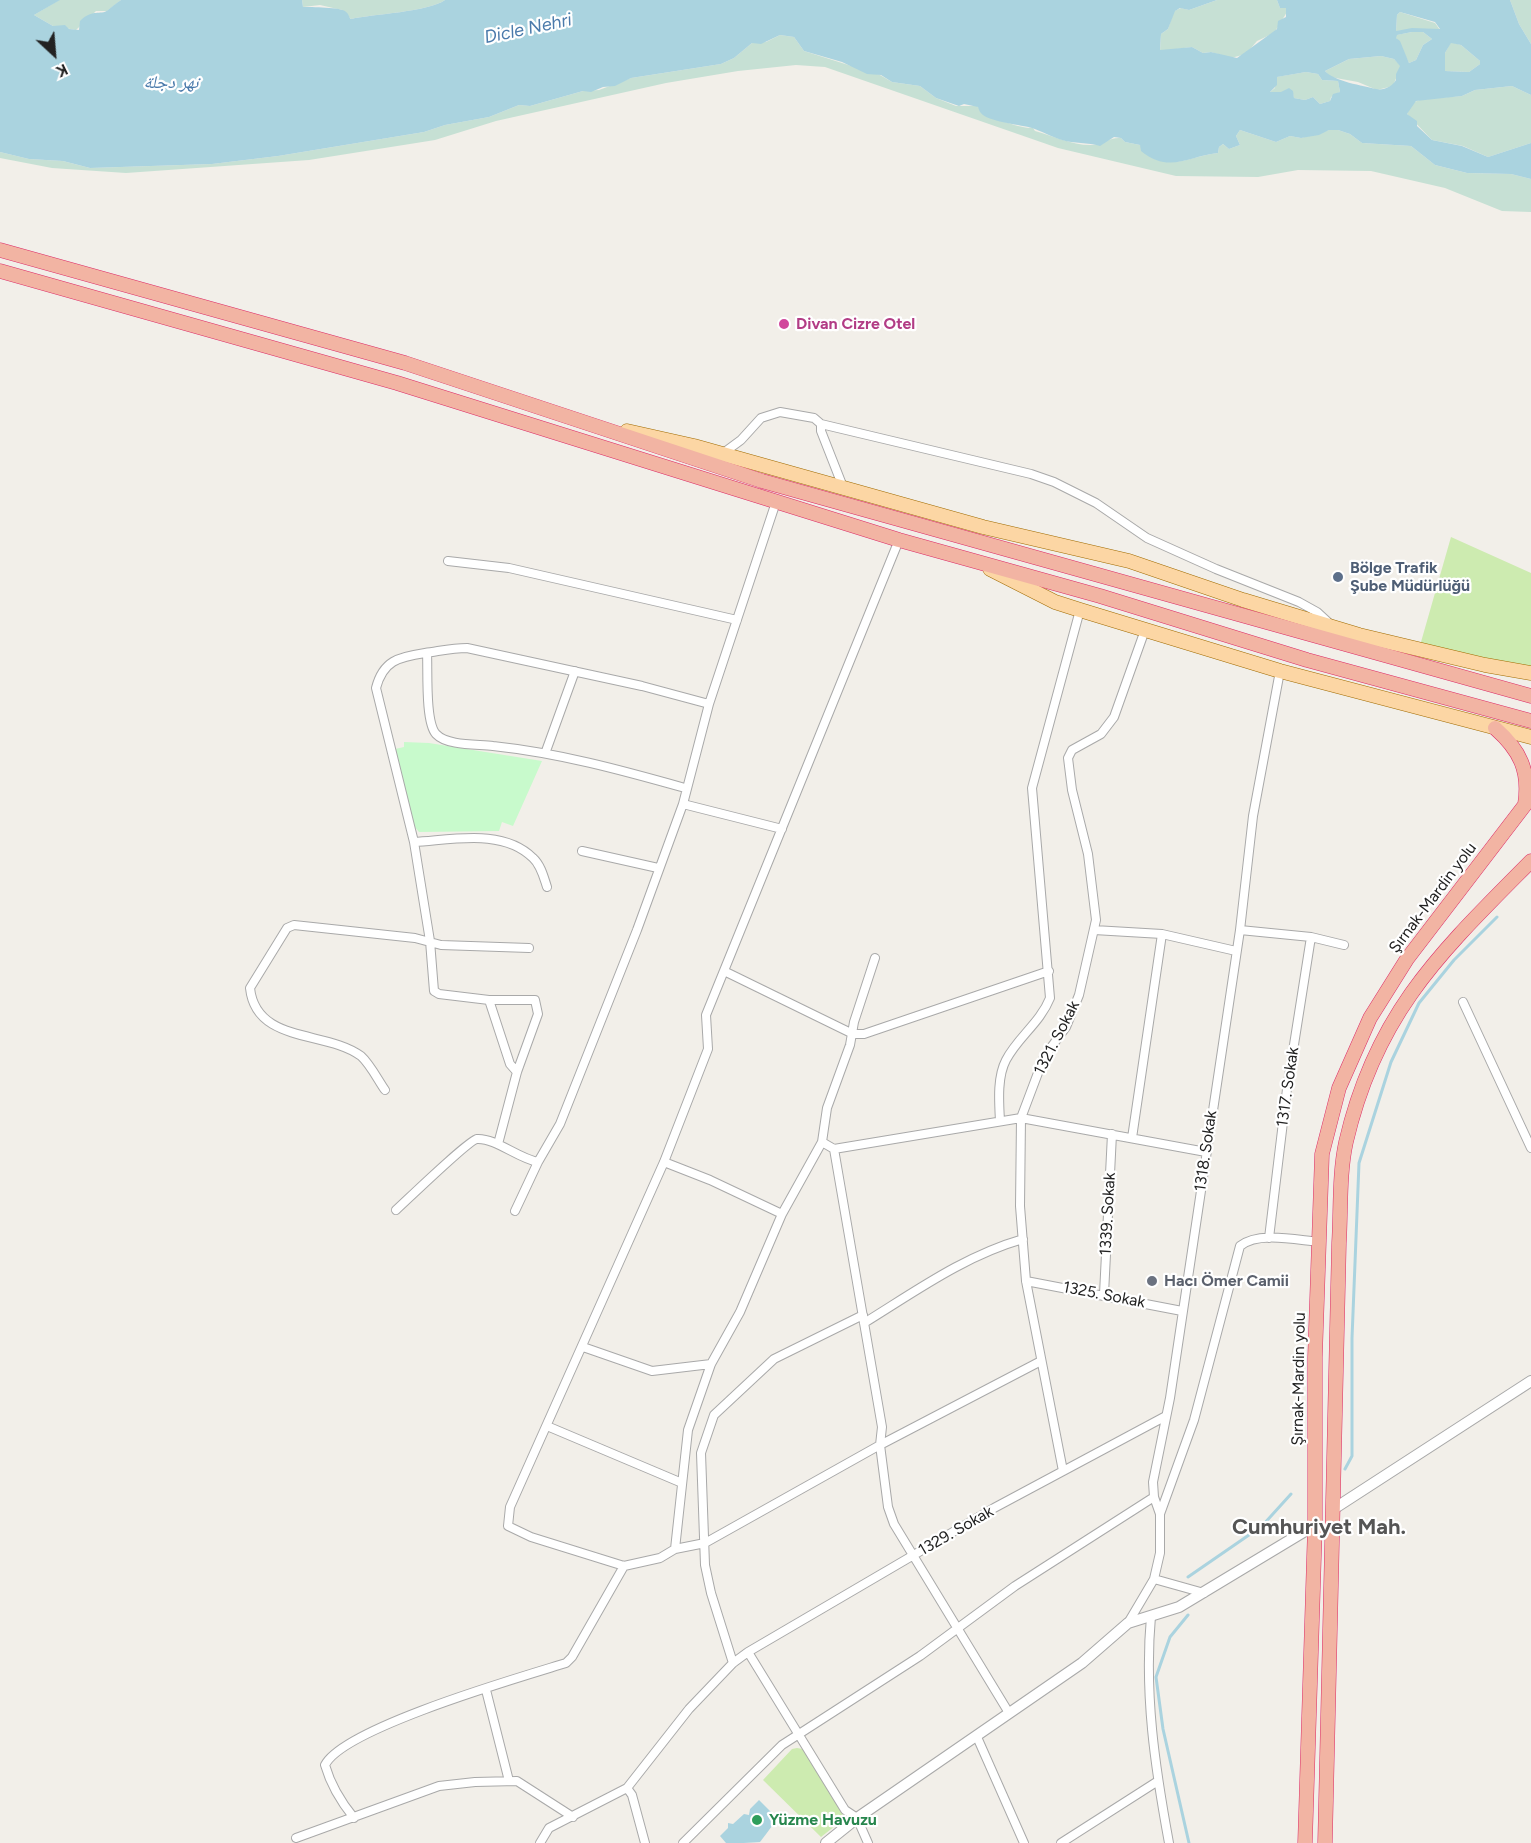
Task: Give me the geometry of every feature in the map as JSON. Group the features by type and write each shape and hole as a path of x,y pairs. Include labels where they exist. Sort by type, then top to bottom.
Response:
{"highway":[{"path":"0,250 405,363 762,481 1531,696"},
{"path":"0,271 397,383 899,540 1100,596 1308,660 1531,721"},
{"path":"1495,728 1511,741 1524,765 1528,801"},
{"name":"Şırnak-Mardin yolu","path":"1305,1843 1315,1525 1315,1357 1322,1154 1339,1088 1370,1018 1407,959 1528,801"},
{"path":"1325,1843 1339,1242 1346,1144 1364,1077 1392,1020 1428,967 1531,861"}],"main road":[{"path":"577,420 722,454 983,527 1129,561 1243,600 1333,627 1485,665 1531,673"},
{"path":"981,564 1055,602 1080,610 1280,671 1531,737"}],"street":[{"path":"722,454 741,440 761,418 780,412 814,418 821,424 843,487"},
{"path":"821,424 859,431 1043,477 1096,503 1147,538 1215,569 1299,602 1317,612 1333,627"},
{"path":"515,1211 538,1162 560,1124 683,804 685,788 709,704 776,502"},
{"path":"899,540 706,1015 708,1049 664,1162 510,1507 508,1526 531,1537 624,1566 660,1558 675,1549 705,1543 880,1445 1041,1361"},
{"path":"448,561 509,568 737,620"},
{"path":"1000,1121 999,1097 1006,1061 1037,1023 1050,998 1032,788 1080,610"},
{"name":"1321. Sokak","path":"1064,1471 1026,1281 1021,1118 1044,1058 1066,1027 1079,995 1096,920 1088,854 1072,790 1068,758 1072,750 1101,734 1114,717 1145,630"},
{"path":"498,1144 517,1072 538,1014 535,1000 489,1000 434,991 430,941 414,842 376,688 380,674 388,664 408,655 448,648 467,648 709,704"},
{"path":"427,653 430,724 436,735 451,741 546,752 618,768 685,788"},
{"path":"546,752 574,671"},
{"name":"1318. Sokak","path":"1128,1623 1154,1580 1160,1553 1160,1514 1154,1497 1153,1482 1166,1416 1240,930 1253,816 1280,671"},
{"path":"683,804 782,829"},
{"path":"414,842 487,838 512,844 534,858 547,887"},
{"path":"582,851 658,868"},
{"path":"386,1090 362,1057 353,1052 291,1033 264,1020 255,1006 250,988 287,928 294,925 430,941 441,945 529,948"},
{"path":"1094,930 1162,934 1236,951"},
{"path":"1240,930 1311,937 1344,945"},
{"path":"1132,1138 1162,934"},
{"name":"1317. Sokak","path":"1269,1238 1287,1089 1311,937"},
{"path":"675,1549 688,1430 711,1365 740,1312 782,1214 822,1142 827,1108 875,957"},
{"path":"724,971 852,1034 864,1034 1049,971"},
{"path":"489,1000 510,1064 517,1072"},
{"path":"1463,1002 1531,1148"},
{"path":"822,1142 834,1149 1021,1118 1206,1152"},
{"name":"1339. Sokak","path":"1104,1294 1112,1134"},
{"path":"396,1210 430,1181 465,1144 477,1139 498,1144 525,1160 538,1162"},
{"path":"834,1149 882,1427 880,1445 888,1507 894,1524 912,1556 1009,1713"},
{"path":"664,1162 710,1180 782,1214"},
{"path":"1160,1514 1194,1420 1240,1246 1247,1240 1269,1238 1319,1242"},
{"path":"733,1663 711,1593 705,1543 701,1452 714,1416 774,1359 863,1319 962,1262 992,1248 1023,1239"},
{"name":"1325. Sokak","path":"1026,1281 1104,1294 1182,1311"},
{"path":"583,1347 652,1371 711,1365"},
{"path":"1332,1510 1531,1381"},
{"name":"1329. Sokak","path":"627,1788 689,1709 733,1663 748,1652 912,1556 1166,1416"},
{"path":"547,1426 682,1483"},
{"path":"683,1843 782,1745 958,1629 1015,1586 1154,1497"},
{"path":"825,1843 857,1818 1082,1663 1128,1623 1179,1607 1315,1525"},
{"path":"354,1818 340,1800 329,1779 325,1765 329,1757 349,1744 424,1708 566,1663 572,1657 624,1566"},
{"path":"1154,1580 1204,1593"},
{"path":"1151,1616 1148,1656 1149,1715 1169,1843"},
{"path":"748,1652 845,1810 857,1818 868,1843"},
{"path":"486,1690 509,1780"},
{"path":"977,1737 1024,1843"},
{"path":"296,1838 439,1786 509,1780 517,1781 535,1791 573,1817"},
{"path":"1061,1843 1158,1781"},
{"path":"540,1843 549,1828 627,1788 632,1795 645,1843"}],"green space":[{"path":"59,0 121,0 107,11 96,11 76,30 53,26 34,15"},
{"path":"302,0 445,0 414,10 351,19 342,10 320,5 303,7"},
{"path":"1217,0 1277,0 1280,8 1286,8 1287,12 1274,33 1257,41 1246,54 1231,58 1211,52 1203,53 1192,47 1160,51 1161,34 1168,29 1174,11 1181,8 1189,10"},
{"path":"1510,0 1531,0 1531,44 1519,24"},
{"path":"1400,12 1435,23 1440,30 1396,31 1397,15"},
{"path":"1423,32 1432,39 1423,45 1416,60 1409,63 1396,35"},
{"path":"780,35 794,37 804,51 880,75 892,82 920,86 936,98 956,106 977,106 987,114 1003,121 1033,128 1035,131 1071,142 1093,145 1121,138 1125,142 1140,145 1158,160 1177,162 1218,153 1219,147 1223,144 1229,149 1240,145 1236,136 1240,130 1276,142 1290,136 1301,138 1329,130 1338,130 1350,134 1362,143 1411,146 1435,165 1467,173 1511,174 1531,179 1531,212 1502,211 1445,188 1371,171 1298,170 1258,177 1176,176 1058,148 825,67 796,65 738,71 666,83 496,121 435,140 309,160 126,173 52,168 0,158 0,152 29,159 63,161 90,168 212,164 278,156 424,132 445,125 489,117 519,105 530,106 583,91 599,90 631,78 721,64 734,58 752,43 766,42"},
{"path":"1451,42 1461,45 1480,61 1480,64 1469,72 1445,71 1445,53"},
{"path":"1381,56 1394,59 1401,66 1393,86 1377,90 1358,82 1330,77 1325,71 1349,59"},
{"path":"1306,72 1318,74 1322,80 1338,81 1340,92 1331,97 1330,101 1320,104 1313,97 1305,100 1294,98 1293,94 1270,92 1275,88 1276,77"},
{"path":"1512,86 1531,95 1531,143 1488,157 1463,146 1432,140 1407,114 1412,103 1422,99 1462,96 1475,90"},
{"path":"1451,537 1531,573 1531,673 1419,649"},
{"path":"404,742 429,743 542,761 513,826 502,822 499,831 419,832 414,826 395,749 404,747"},
{"path":"792,1749 803,1749 845,1818 821,1837 763,1780"}],"water":[{"name":"نهر دجلة","path":"0,0 60,0 34,15 53,26 65,25 69,29 79,30 80,21 85,17 92,13 105,12 121,0 302,0 303,7 343,10 351,19 414,10 445,0 1217,0 1189,10 1180,8 1175,11 1168,29 1161,34 1160,50 1192,47 1203,53 1211,52 1237,58 1277,29 1278,21 1286,17 1286,8 1280,8 1277,0 1510,0 1519,24 1531,44 1531,95 1512,86 1475,90 1462,96 1416,101 1407,114 1417,121 1417,126 1432,140 1462,146 1488,157 1531,143 1531,179 1511,174 1467,173 1435,165 1411,146 1362,143 1350,134 1338,130 1329,130 1319,135 1301,138 1290,136 1276,142 1240,130 1236,136 1240,145 1229,149 1223,144 1219,147 1218,153 1170,163 1151,158 1141,151 1140,145 1125,142 1121,138 1114,137 1100,146 1071,142 1032,128 993,120 982,114 978,107 964,104 959,106 936,98 920,86 892,82 881,75 867,74 842,62 804,51 794,37 780,35 761,44 752,43 734,58 721,64 631,78 615,86 603,87 591,92 583,91 530,106 519,105 489,117 445,125 424,132 278,156 212,164 90,168 63,161 29,159 0,152","holes":["1400,12 1435,22 1440,29 1412,28 1396,31 1397,15","1423,32 1432,39 1423,45 1416,60 1409,63 1400,41 1396,38 1397,35","1451,43 1461,45 1480,61 1480,64 1469,72 1445,71 1445,53","1381,56 1394,59 1400,66 1395,82 1382,89 1341,80 1325,71 1349,59","1306,72 1318,74 1322,80 1338,81 1340,92 1333,94 1330,101 1320,104 1313,97 1305,100 1294,98 1293,91 1289,88 1281,92 1270,92 1277,85 1277,77"]},
{"name":"Yüzme Havuzu","path":"759,1800 778,1819 760,1842 726,1843 720,1836 728,1828 728,1823 733,1824 744,1814 749,1815 750,1809"}],"waterway":[{"path":"1345,1469 1352,1456 1352,1338 1359,1163 1391,1062 1419,1003 1454,960 1497,917"},
{"path":"1188,1577 1262,1526 1291,1494"},
{"path":"1188,1615 1170,1637 1156,1677 1163,1729 1189,1843"}],"place":[{"name":"Divan Cizre Otel","path":"784,324"},
{"name":"Bölge Trafik Şube Müdürlüğü","path":"1338,577"},
{"name":"Hacı Ömer Camii","path":"1152,1281"},
{"name":"Yüzme Havuzu","path":"757,1820"}],"district":[{"name":"Cumhuriyet Mah.","path":"1319,1528"}],"water label":[{"name":"Dicle Nehri","path":"528,29"}]}
